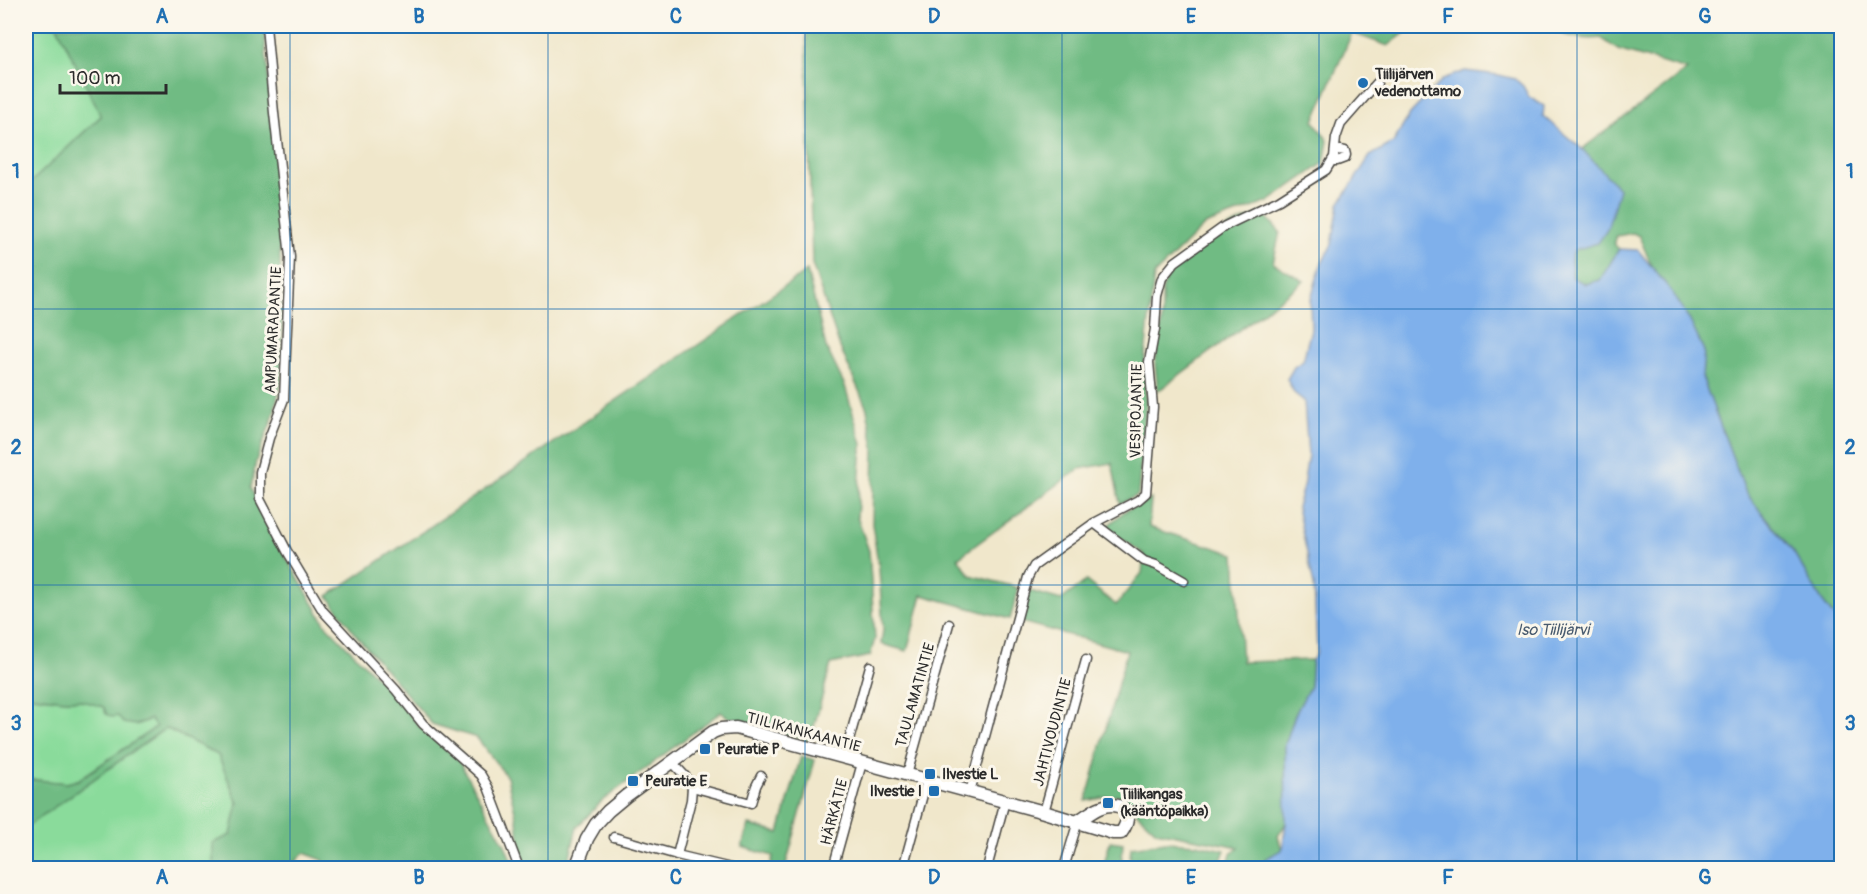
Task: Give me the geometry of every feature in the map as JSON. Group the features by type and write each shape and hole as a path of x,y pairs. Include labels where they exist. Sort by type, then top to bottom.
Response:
{"street":[{"name":"AMPUMARADANTIE","path":"266,26 290,256 284,399 269,438 260,472 260,499 287,551 323,611 389,682 423,724 481,775 488,787 519,868"},
{"name":"VESIPOJANTIE","path":"970,792 1028,577 1034,566 1094,523 1138,500 1146,493 1153,407 1149,362 1159,286 1166,271 1225,226 1270,205 1326,170 1334,156 1336,138 1341,124 1377,83"},
{"path":"1094,523 1144,561 1184,581"},
{"name":"TAULAMATINTIE","path":"907,775 948,624"},
{"name":"JAHTIVOUDINTIE","path":"1044,812 1086,660"},
{"path":"844,758 870,666"},
{"name":"TIILIKANKAANTIE","path":"576,868 587,839 601,819 621,800 712,732 721,729 736,728 1078,822"},
{"path":"672,762 692,787 692,800 677,855"},
{"name":"HÄRKÄTIE","path":"833,868 862,763"},
{"path":"692,787 751,803 761,776"},
{"path":"903,868 927,780"},
{"path":"987,868 1005,801"},
{"path":"1064,868 1078,822"},
{"path":"614,837 730,868"}],"green space":[{"path":"26,26 57,26 101,116 26,187"},
{"path":"57,26 264,26 278,197 282,317 281,382 273,417 256,461 251,488 261,515 326,625 395,696 419,726 457,758 505,845 512,868 326,868 323,860 304,853 290,868 213,868 213,843 231,835 238,803 218,755 166,728 26,827 26,779 67,783 78,780 156,727 150,719 136,725 123,723 118,716 112,717 106,714 104,707 80,700 26,695 26,187 101,116"},
{"path":"806,26 1418,26 1388,46 1352,33 1314,121 1328,141 1324,163 1268,202 1205,225 1154,275 1144,365 1146,403 1138,495 1120,504 1112,463 1079,469 958,558 970,575 1016,587 1018,591 1010,619 922,595 907,651 881,644 883,630 879,569 872,524 874,447 867,409 839,345 812,264"},
{"path":"1543,26 1841,26 1841,626 1822,601 1794,553 1746,493 1702,377 1704,351 1689,319 1672,292 1652,267 1639,236 1633,233 1617,236 1614,244 1619,249 1601,280 1586,284 1573,278 1571,260 1574,250 1619,190 1582,149 1687,70 1618,50 1601,38 1586,39 1571,36"},
{"path":"1262,212 1280,232 1273,263 1304,281 1158,391 1155,364 1162,321 1162,291 1167,275 1227,228"},
{"path":"807,271 826,347 845,386 862,444 857,517 869,551 875,639 870,656 831,664 810,741 729,718 721,712 602,801 577,827 567,868 527,866 521,858 517,820 507,777 477,738 432,724 356,635 328,596"},
{"path":"1151,499 1149,527 1235,554 1242,662 1312,660 1310,686 1295,715 1285,745 1286,823 1278,836 1282,850 1265,859 1272,868 1227,868 1231,854 1239,847 1156,831 1118,795 1086,801 1127,651 1021,622 1030,591 1061,600 1086,581 1116,605 1142,573 1144,554 1105,528 1125,511"},
{"path":"26,695 80,700 105,707 136,725 150,719 156,727 78,780 67,783 26,779"},
{"path":"166,728 218,755 238,804 231,835 213,843 213,868 26,868 26,827"},
{"path":"801,756 815,760 785,868 770,868 773,856 742,847 749,825 779,833"},
{"path":"1110,841 1123,843 1121,868 1103,868"},
{"path":"1166,842 1197,844 1225,850 1218,868 1129,868 1131,847"}],"water":[{"name":"Iso Tiilijärvi","path":"1465,71 1515,79 1523,86 1529,97 1544,106 1543,116 1582,149 1619,189 1607,230 1598,243 1574,250 1571,260 1573,278 1586,284 1600,280 1619,249 1638,250 1672,292 1689,319 1704,351 1702,377 1746,493 1794,553 1822,601 1841,626 1841,868 1272,868 1265,859 1282,850 1286,823 1285,745 1295,715 1310,686 1312,661 1317,652 1314,585 1297,507 1308,455 1304,401 1294,393 1287,379 1294,367 1303,361 1311,329 1310,302 1320,267 1332,244 1339,204 1370,156 1393,143 1410,114 1443,79"}],"place":[{"name":"Tiilijärven vedenottamo","path":"1363,83"},
{"name":"Peuratie P","path":"705,749"},
{"name":"Ilvestie L","path":"930,774"},
{"name":"Peuratie E","path":"633,781"},
{"name":"Ilvestie I","path":"934,791"},
{"name":"Tiilikangas (kääntöpaikka)","path":"1108,803"}]}
